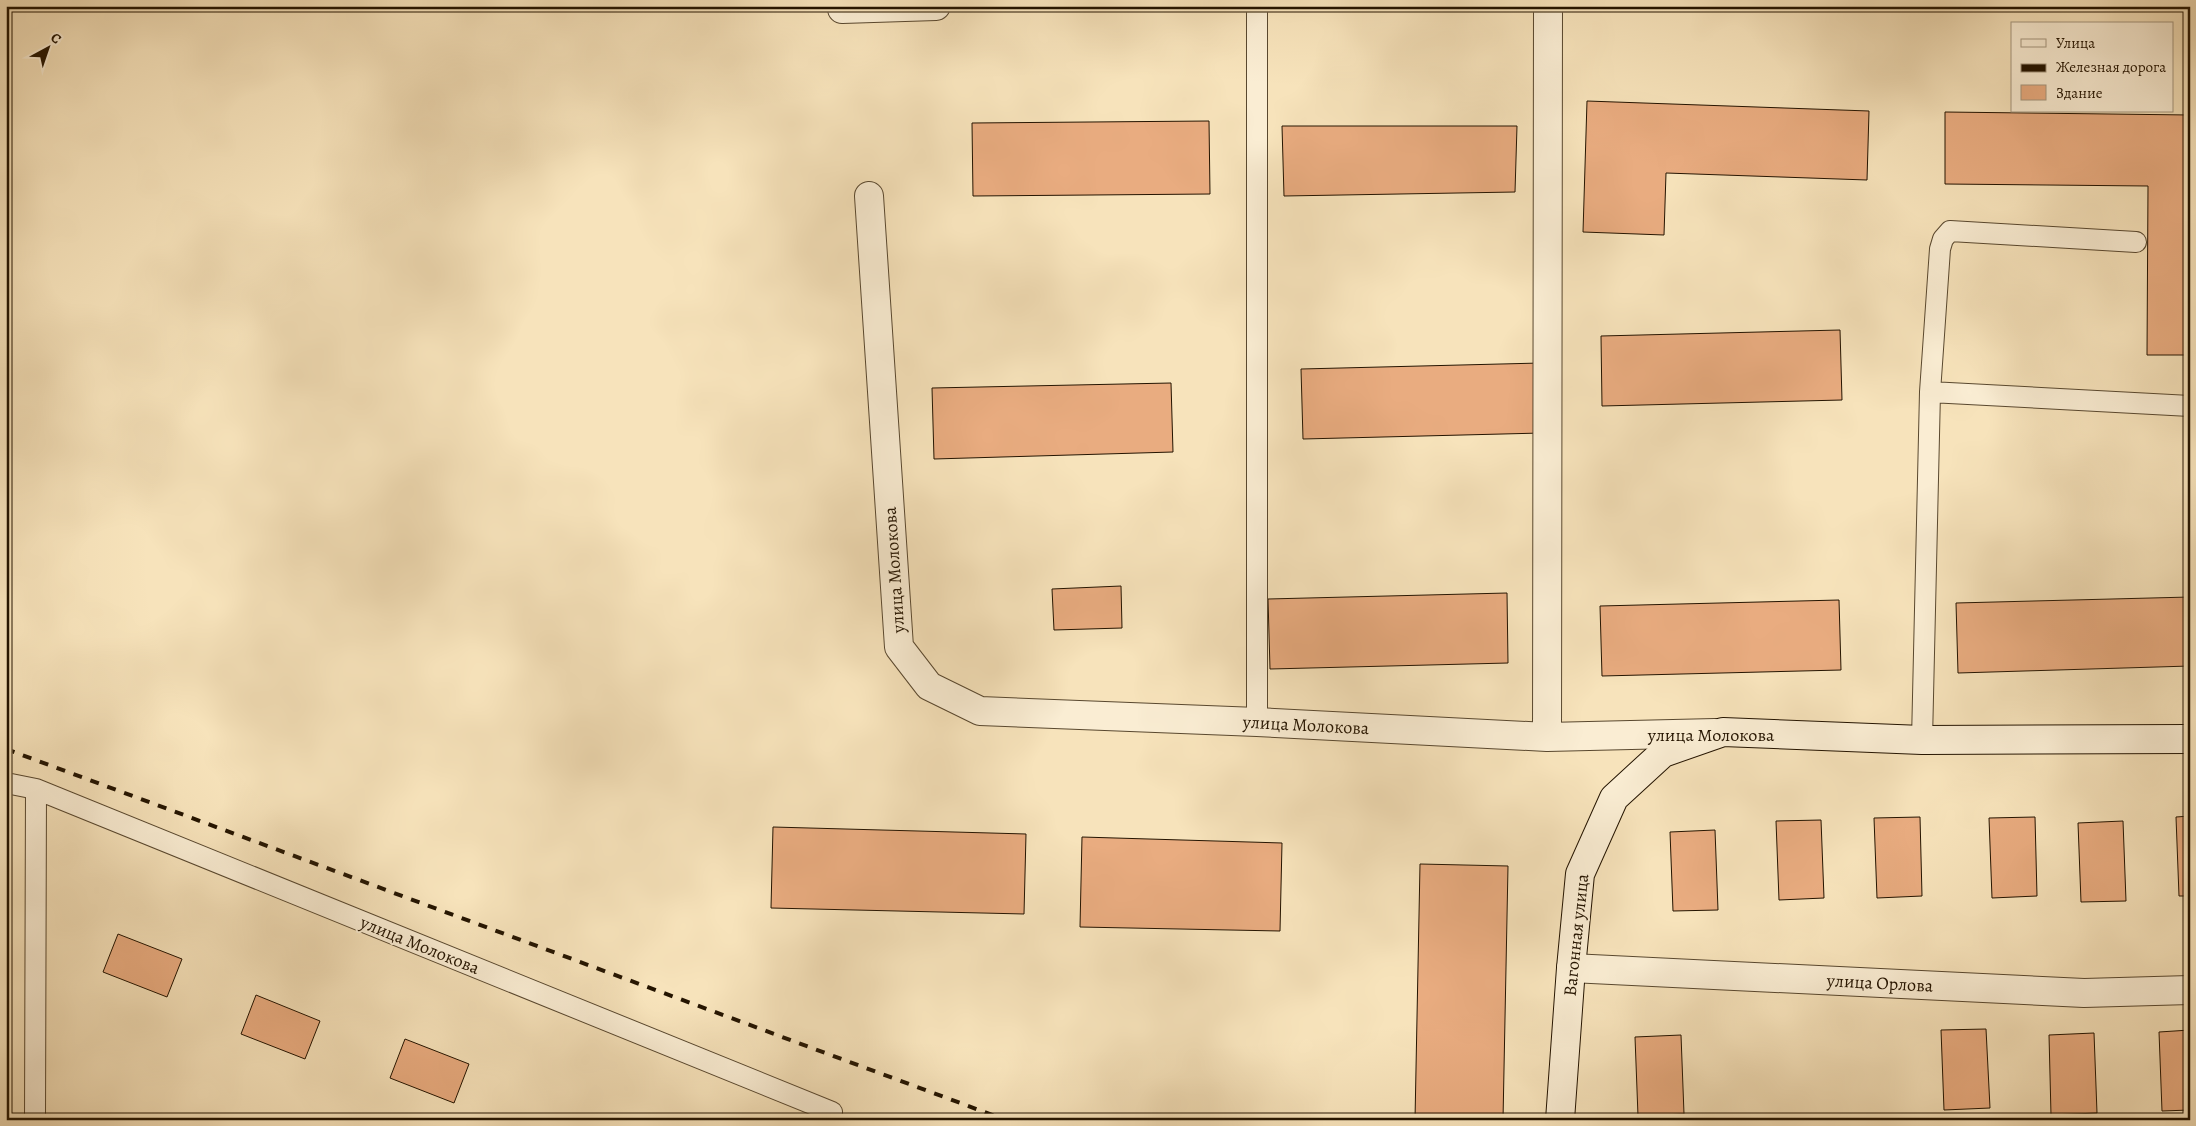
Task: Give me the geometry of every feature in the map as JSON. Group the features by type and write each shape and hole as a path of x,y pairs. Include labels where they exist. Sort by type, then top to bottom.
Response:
{"street":[{"path":"842,9 936,6"},
{"path":"1547,737 1548,6"},
{"name":"улица Молокова","path":"869,196 899,647 929,686 980,711 1257,722 1547,737 1723,732 1922,740 2190,738"},
{"name":"Вагонная улица","path":"1560,1120 1580,874 1614,798 1663,753 1723,732"},
{"name":"улица Орлова","path":"1571,968 2084,993 2190,990"}],"lane":[{"path":"1257,6 1257,722"},
{"path":"1922,740 1930,392 1940,249 1943,239 1950,231 2136,242"},
{"path":"1930,392 2190,406"},
{"name":"улица Молокова","path":"6,783 36,790 832,1112"},
{"path":"35,1120 36,790"}],"building":[{"path":"1587,101 1869,111 1867,180 1666,173 1664,235 1583,232"},
{"path":"1945,112 2190,115 2190,355 2147,355 2148,186 1945,184"},
{"path":"1209,121 1210,194 973,196 972,123"},
{"path":"1282,126 1517,126 1515,192 1284,196"},
{"path":"1840,330 1842,400 1602,406 1601,336"},
{"path":"1541,363 1542,433 1303,439 1301,369"},
{"path":"1171,383 1173,452 934,459 932,388"},
{"path":"1121,586 1122,628 1054,630 1052,589"},
{"path":"1507,593 1508,663 1270,669 1268,599"},
{"path":"2190,597 2190,666 1958,673 1956,603"},
{"path":"1839,600 1841,670 1602,676 1600,606"},
{"path":"2190,816 2190,896 2179,896 2176,817"},
{"path":"1920,817 1922,896 1877,898 1874,818"},
{"path":"2035,817 2037,896 1992,898 1989,818"},
{"path":"1821,820 1824,898 1779,900 1776,821"},
{"path":"2123,821 2126,901 2081,902 2078,823"},
{"path":"773,827 1026,834 1024,914 771,908"},
{"path":"1715,830 1718,910 1673,911 1670,832"},
{"path":"1082,837 1282,843 1280,931 1080,927"},
{"path":"1420,864 1508,866 1503,1120 1415,1120"},
{"path":"118,934 182,959 167,997 103,972"},
{"path":"256,995 320,1021 305,1059 241,1034"},
{"path":"1986,1029 1990,1108 1944,1110 1941,1030"},
{"path":"2190,1030 2190,1110 2162,1111 2159,1032"},
{"path":"2094,1033 2097,1113 2051,1115 2049,1035"},
{"path":"1681,1035 1684,1114 1638,1116 1635,1037"},
{"path":"405,1039 469,1064 454,1103 390,1078"}],"railway":[{"path":"6,749 1006,1120"}]}
